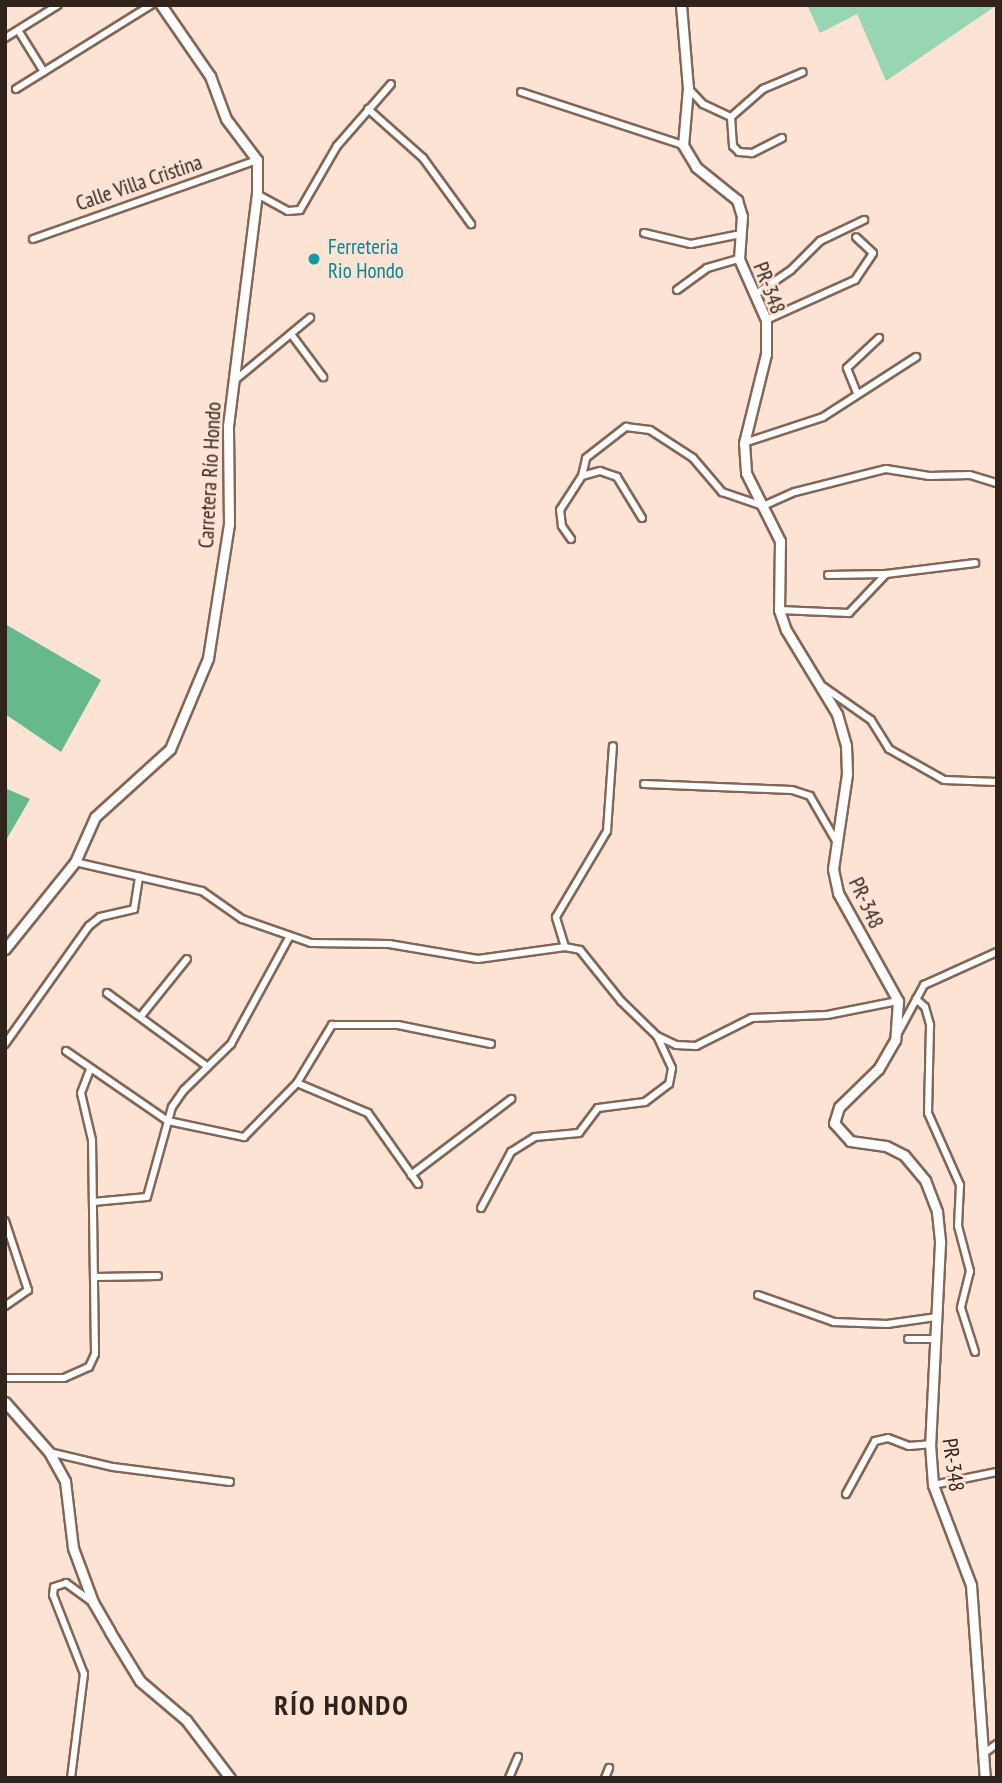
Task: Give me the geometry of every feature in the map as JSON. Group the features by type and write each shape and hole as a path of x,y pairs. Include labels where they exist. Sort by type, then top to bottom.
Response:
{"street":[{"path":"5,38 58,5"},
{"path":"16,89 151,5"},
{"path":"160,5 210,76 226,119 257,160"},
{"path":"521,92 683,145 688,88 681,5"},
{"path":"18,30 44,72"},
{"path":"731,117 763,89 803,72"},
{"path":"257,194 288,211 300,210 337,146 391,84"},
{"path":"688,88 703,104 731,117"},
{"path":"368,109 423,158 471,224"},
{"path":"731,117 733,146 739,152 752,153 782,138"},
{"name":"PR-348","path":"683,145 696,167 737,200 742,216 738,259 766,320 766,354 744,443 746,473 780,541 779,610 786,630 837,714 846,745 846,774 833,869 838,892 898,1001 895,1040 878,1069 839,1107 834,1123 850,1141 886,1146 904,1155 925,1180 937,1212 940,1243 930,1444 933,1485 971,1585 985,1778"},
{"name":"Carretera Río Hondo","path":"5,949 75,862 95,817 170,748 207,662 229,524 232,382 257,194 257,160"},
{"name":"Calle Villa Cristina","path":"33,239 257,160"},
{"path":"756,294 791,270 820,241 864,220"},
{"path":"644,233 691,244 741,234"},
{"path":"766,320 855,280 873,253 856,237"},
{"path":"677,290 707,268 738,259"},
{"path":"232,382 310,318"},
{"path":"291,334 323,377"},
{"path":"857,393 847,368 879,338"},
{"path":"744,443 823,417 916,357"},
{"path":"571,539 562,526 560,510 582,476 586,458 626,427 650,430 693,458 722,492 763,506 795,492 886,469 929,476 970,475 996,483"},
{"path":"582,476 600,471 617,477 642,518"},
{"path":"828,575 886,574 975,563"},
{"path":"779,610 849,613 886,574"},
{"path":"821,685 871,720 889,749 944,780 997,782"},
{"path":"565,947 556,917 607,831 613,746"},
{"path":"644,783 792,790 810,796 835,841"},
{"path":"75,862 202,891 242,919 311,943 389,944 478,959 565,947 580,950 595,963 621,1001 657,1036 677,1045 696,1046 752,1018 817,1016 898,1001"},
{"path":"5,1044 89,926 100,917 128,914 134,908 139,876"},
{"path":"93,1202 147,1197 168,1121 184,1090 208,1067 243,1025 290,936"},
{"path":"895,1040 924,985 938,976 997,952"},
{"path":"141,1016 187,959"},
{"path":"107,993 208,1067"},
{"path":"916,999 925,1007 930,1025 928,1113 960,1185 958,1226 970,1271 961,1307 975,1352"},
{"path":"66,1051 168,1121 244,1137 297,1083 332,1024 398,1026 491,1044"},
{"path":"481,1209 511,1152 535,1137 579,1133 598,1108 645,1102 669,1084 672,1068 657,1036"},
{"path":"5,1378 64,1378 89,1367 95,1354 92,1140 80,1093 90,1070"},
{"path":"297,1083 368,1113 418,1184"},
{"path":"411,1175 511,1099"},
{"path":"5,1221 27,1290 5,1306"},
{"path":"95,1276 158,1276"},
{"path":"758,1295 834,1322 887,1324 936,1317"},
{"path":"908,1339 934,1339"},
{"path":"7,1404 49,1452 65,1481 73,1548 93,1602 140,1681 186,1720 230,1778"},
{"path":"846,1494 875,1441 888,1438 909,1446 930,1444"},
{"path":"49,1452 113,1467 230,1482"},
{"path":"933,1485 997,1472"},
{"path":"71,1778 84,1674 53,1595 54,1587 66,1583 93,1602"},
{"path":"983,1754 997,1744"},
{"path":"509,1778 518,1757"},
{"path":"605,1778 609,1768"}],"green space":[{"path":"807,5 997,5 886,81 857,14 820,33"},
{"path":"5,624 101,680 61,752 5,714"},
{"path":"5,788 30,799 5,842"}],"place":[{"name":"Ferreteria Rio Hondo","path":"314,259"}],"district":[{"name":"RÍO HONDO","path":"342,1705"}]}
